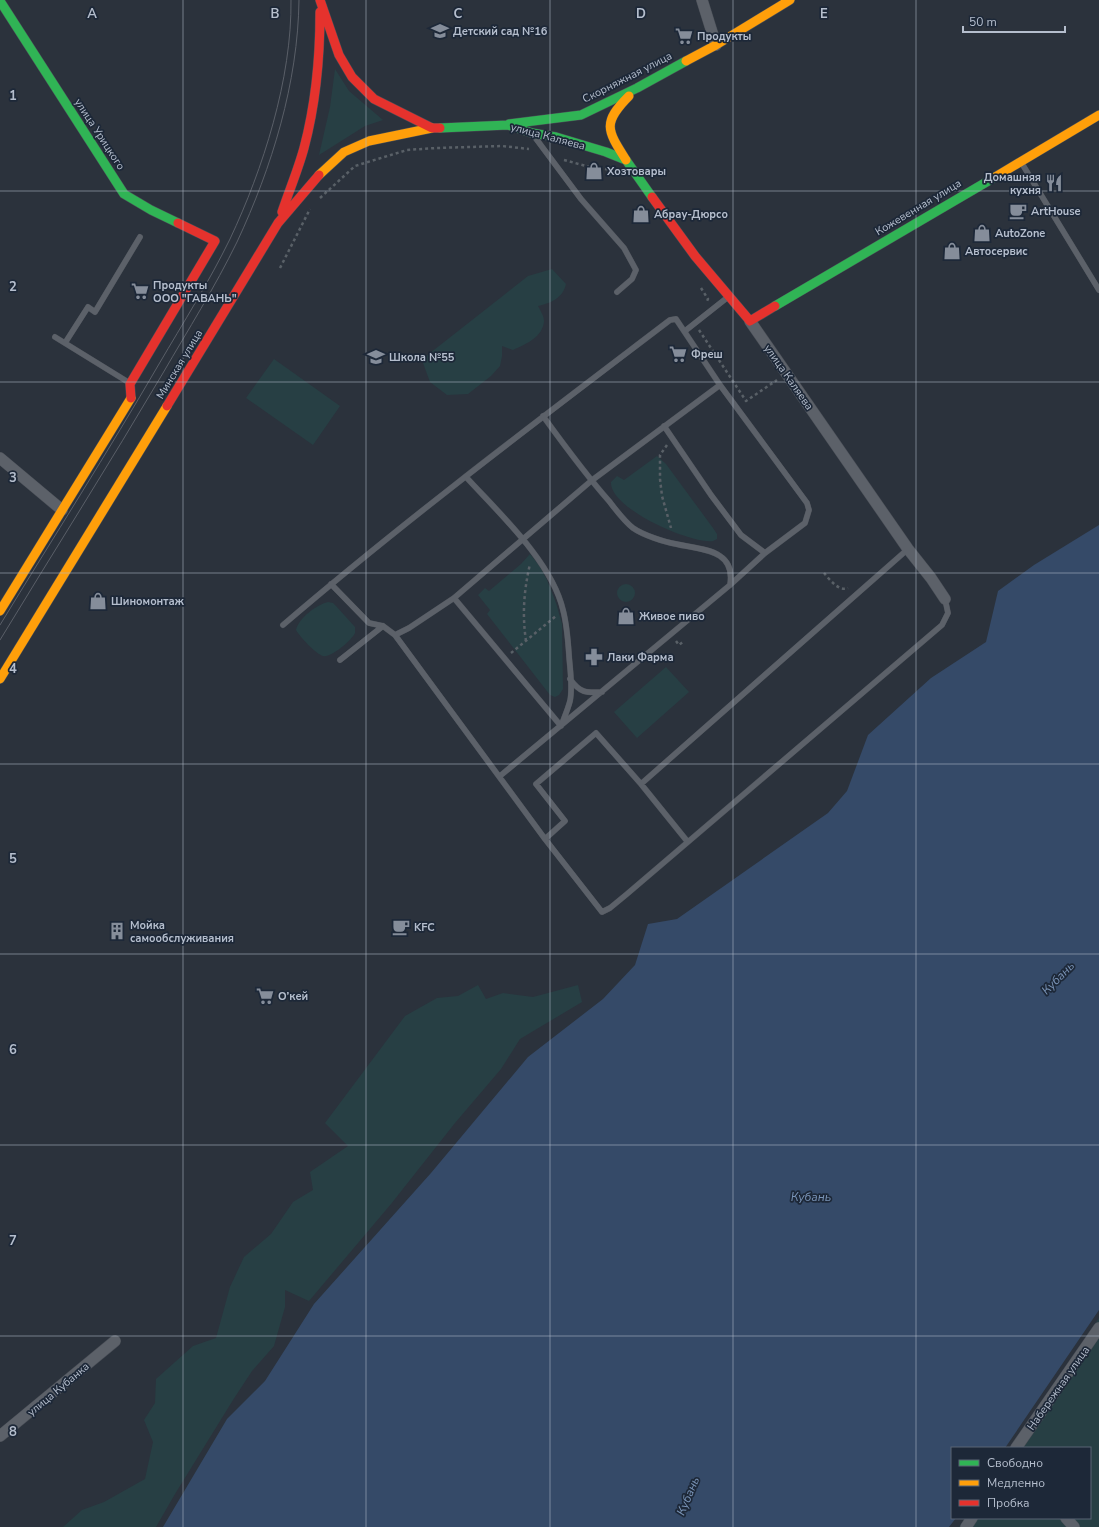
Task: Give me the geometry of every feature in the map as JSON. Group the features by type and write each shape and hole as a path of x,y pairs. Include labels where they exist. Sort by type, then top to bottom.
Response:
{"main road":[{"name":"улица Каляева","path":"320,0 339,55 352,78 374,99 432,128 508,125 532,133 556,137 606,152 626,160"},
{"name":"улица Каляева","path":"278,223 304,149 315,97 320,53 320,0"},
{"name":"Скорняжная улица","path":"508,125 581,114 637,88 716,45 790,0"},
{"name":"улица Урицкого","path":"0,1 124,194 151,210 215,241 130,384"},
{"name":"улица Каляева","path":"637,88 616,107 610,118 608,125 612,137 626,160 695,256 750,321"},
{"name":"Кожевенная улица","path":"750,321 1099,115"},
{"name":"Минская улица","path":"0,679 278,223 320,172 344,152 369,140 432,128"},
{"path":"0,611 131,399 130,384"}],"street":[{"path":"702,0 716,45"},
{"name":"улица Каляева","path":"750,321 908,549 931,578 945,599"},
{"path":"0,458 62,510"},
{"name":"Набережная улица","path":"1017,1447 1099,1328"},
{"name":"улица Кубанка","path":"0,1436 115,1341"},
{"path":"1067,1519 1074,1527"}],"lane":[{"path":"532,133 581,199 624,248 636,270 632,279 617,292"},
{"path":"1021,160 1099,290"},
{"path":"65,343 88,307 95,312 140,237"},
{"path":"685,331 729,297"},
{"path":"284,625 331,584 466,476 670,320 676,319 720,385 807,503 809,510 805,523 764,553 730,585 500,776"},
{"path":"55,337 130,384"},
{"path":"395,634 408,628 454,598 591,481 720,385"},
{"path":"543,416 591,481 634,528 661,540 714,551 723,557 728,565 732,575 730,585"},
{"path":"664,426 671,438 741,535 764,553"},
{"path":"466,476 532,549 552,582 563,610 568,637 570,701 561,726"},
{"path":"641,784 908,549"},
{"path":"331,584 369,623 383,626 395,634 545,839 602,912 610,908 942,625 948,613 945,599"},
{"path":"454,598 561,726"},
{"path":"340,660 383,626"},
{"path":"570,679 577,688 590,693 602,692"},
{"path":"545,839 565,821 536,784 596,733 641,784 687,842"}],"path":[{"path":"318,200 355,166 407,150 502,146 531,149 586,166 612,170 621,179"},
{"path":"280,268 312,204"},
{"path":"700,287 708,300 704,306"},
{"path":"704,326 698,330 746,401 777,379"},
{"path":"773,374 782,386"},
{"path":"671,438 660,455 662,496 671,528"},
{"path":"526,640 524,612 526,580 532,549"},
{"path":"824,574 840,588 845,590 854,586"},
{"path":"504,659 563,610"},
{"path":"674,639 679,645 684,641"}],"green space":[{"path":"335,69 349,91 383,120 365,126 319,155 330,107"},
{"path":"552,269 566,284 562,293 556,299 538,306 543,315 544,321 543,327 537,336 513,350 502,346 500,366 491,376 468,394 447,395 430,382 423,363 425,357 528,276"},
{"path":"274,359 340,406 313,445 246,398"},
{"path":"657,456 666,464 713,528 717,534 717,539 713,541 702,540 670,531 636,513 623,503 614,492 611,482 617,476 624,480"},
{"path":"530,554 539,565 547,580 562,624 563,689 559,695 555,697 550,695 487,614 490,610 478,595 485,588 489,591 521,564"},
{"path":"626,584 632,587 635,593 632,599 626,602 620,599 617,593 620,587"},
{"path":"328,602 333,603 355,627 355,633 341,648 327,656 323,656 308,645 296,630 304,617 318,606"},
{"path":"666,667 689,692 637,738 614,712"},
{"path":"478,985 486,999 503,993 533,997 578,985 582,1002 520,1039 501,1069 455,1123 391,1204 309,1301 285,1290 285,1307 274,1346 252,1371 233,1400 156,1527 63,1527 82,1510 104,1502 145,1479 153,1442 144,1420 155,1403 156,1379 193,1346 216,1338 230,1287 244,1257 271,1234 293,1202 313,1190 310,1172 348,1146 325,1123 405,1016 437,998 458,996"},
{"path":"1099,1318 1099,1527 959,1527 964,1519 1091,1519 1091,1447 1011,1447"}],"water":[{"name":"Кубань","path":"1099,525 1099,1310 1006,1447 951,1447 951,1519 955,1519 949,1527 163,1527 227,1419 265,1381 314,1304 431,1173 528,1057 603,999 635,965 648,924 677,919 828,813 847,791 868,735 931,678 986,642 998,591 1034,565"}],"tram line":[{"path":"0,625 140,397 205,287 230,239 254,183 281,92 287,61 291,0"},
{"path":"0,640 143,407 211,292 237,242 261,184 281,124 294,62 299,0"}],"traffic: fast":[{"path":"0,1 124,194 151,210 178,223"},
{"path":"509,124 581,115 637,88 686,61"},
{"path":"440,128 508,125 532,133 556,137 606,152 626,160 652,197"},
{"path":"775,306 995,177"}],"traffic: slow":[{"path":"686,61 716,45 790,0"},
{"path":"626,160 611,134 610,127 614,113 629,96"},
{"path":"995,177 1099,115"},
{"path":"319,175 344,152 369,141 432,128"},
{"path":"0,611 131,398"},
{"path":"0,679 167,406"}],"traffic: jam":[{"path":"320,0 339,55 352,77 374,99 432,128 440,128"},
{"path":"282,212 302,156 312,114 318,64 320,12"},
{"path":"167,406 278,223 319,175"},
{"path":"652,197 695,256 750,321 775,306"},
{"path":"131,398 130,384 215,241 178,223"}],"place":[{"name":"Детский сад №16","path":"440,31"},
{"name":"Продукты","path":"684,36"},
{"name":"Хозтовары","path":"594,171"},
{"name":"Домашняя кухня","path":"1054,183"},
{"name":"ArtHouse","path":"1018,211"},
{"name":"Абрау-Дюрсо","path":"641,214"},
{"name":"AutoZone","path":"982,233"},
{"name":"Автосервис","path":"952,251"},
{"name":"Продукты ООО \"ГАВАНЬ\"","path":"140,291"},
{"name":"Фреш","path":"678,354"},
{"name":"Школа №55","path":"376,357"},
{"name":"Шиномонтаж","path":"98,601"},
{"name":"Живое пиво","path":"626,616"},
{"name":"Лаки Фарма","path":"594,657"},
{"name":"KFC","path":"401,927"},
{"name":"Мойка самообслуживания","path":"117,931"},
{"name":"О’кей","path":"265,996"}]}
